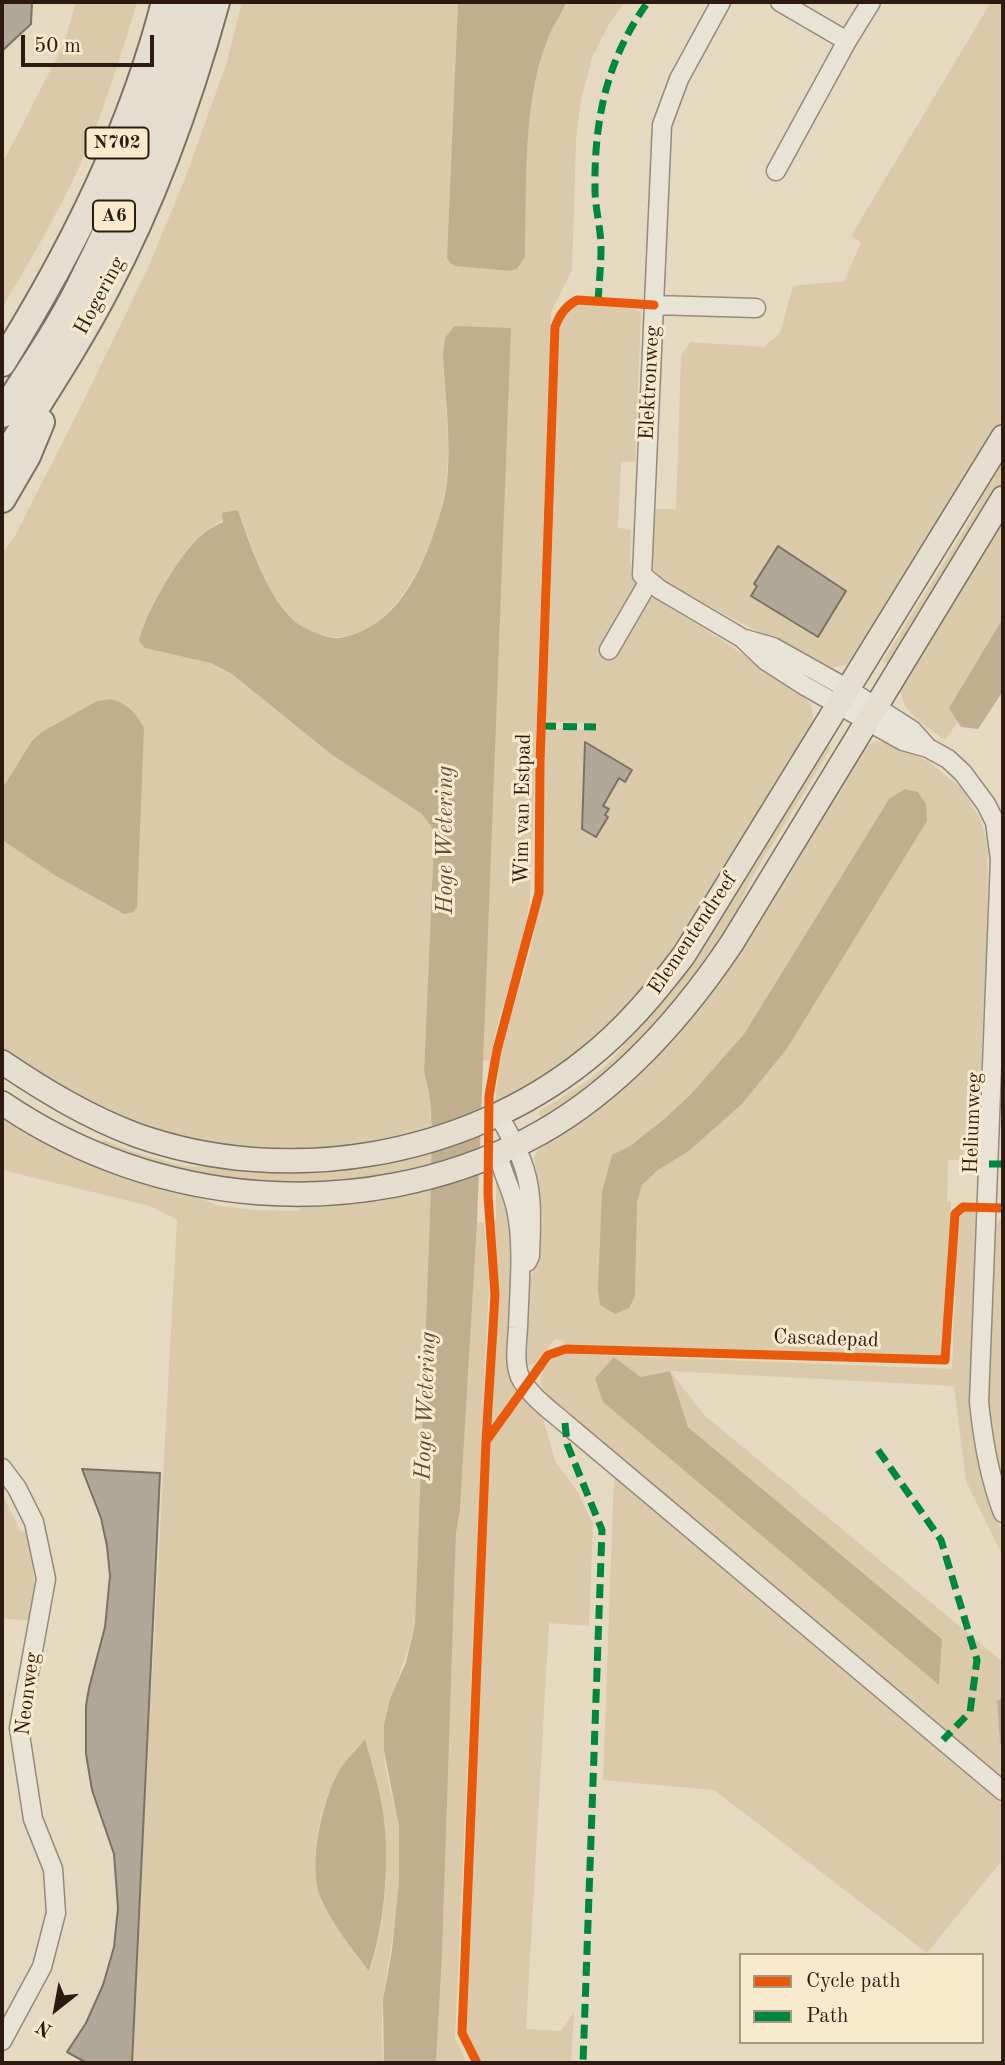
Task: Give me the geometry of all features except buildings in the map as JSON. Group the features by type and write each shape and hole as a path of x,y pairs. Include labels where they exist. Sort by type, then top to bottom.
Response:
{"highway":[{"name":"N702","path":"2,363 52,278 89,207 131,107 165,2"},
{"name":"A6","path":"2,414 79,288 126,191 159,105 191,2"},
{"name":"Hogering","path":"2,461 107,287 160,172 202,53 216,2"},
{"name":"N702","path":"2,336 52,278"},
{"name":"N702","path":"2,499 27,456 66,359"}],"main road":[{"name":"Elementendreef","path":"2,1062 52,1095 136,1135 205,1153 269,1161 351,1158 422,1143 499,1115 547,1088 617,1033 660,987 684,955 1003,437"},
{"name":"Elementendreef","path":"2,1103 80,1148 145,1172 209,1188 265,1194 358,1190 420,1179 506,1149 576,1110 612,1082 682,1013 732,943 1003,498"}],"street":[{"name":"Elektronweg","path":"649,581 642,575 662,125 679,79 722,2"},
{"path":"780,2 847,41"},
{"path":"776,171 847,41 872,2"},
{"path":"654,305 755,307"},
{"path":"609,650 649,581 742,638 773,647 844,697"},
{"name":"Heliumweg","path":"844,697 871,714 912,730 928,748 963,773 978,791 995,822 999,839 1000,979 996,1164 979,1402 984,1447 993,1486 1003,1513"},
{"path":"499,1115 506,1149 501,1169 511,1186 517,1212 520,1275 517,1353 519,1374 526,1386 576,1432 1003,1791"},
{"name":"Neonweg","path":"2,1468 17,1488 34,1522 46,1579 19,1728 33,1819 53,1869 55,1913 42,1967 2,2041"}],"shaded area":[{"path":"76,2 137,2 105,103 81,163 2,308 2,164 64,44"},
{"path":"242,2 458,2 447,257 511,271 517,269 525,257 530,119 533,92 549,36 567,2 625,2 608,26 592,58 581,100 576,141 572,270 551,312 530,900 520,955 499,1017 490,1060 483,1061 510,328 445,338 443,354 448,465 443,502 428,549 416,574 382,618 361,632 339,637 314,632 297,623 271,592 238,510 193,543 174,569 142,629 139,641 211,663 232,674 332,755 422,814 431,826 434,840 424,1072 428,1086 432,1132 331,1151 215,1147 116,1119 2,1052 2,840 56,876 123,914 2,789 2,554 16,534 148,268 184,181 226,65"},
{"path":"991,2 1003,2 1003,418 856,657 839,667 820,665 672,586 651,567 651,509 676,509 681,356 690,342 764,347 780,333 793,286 844,281 861,242 851,236"},
{"path":"576,304 635,309 641,313 635,462 621,462 618,528 631,530 630,561 636,583 635,590 646,601 654,598 725,642 807,699 813,715 813,724 689,932 648,987 579,1054 495,1107 500,1054 531,949 539,904 545,733 551,729 586,730 586,723 550,722 546,719 560,320 565,309"},
{"path":"1003,452 1003,482 890,666 883,661 974,514 990,474"},
{"path":"1003,515 1003,618 949,708 958,722 945,740 910,712 900,688"},
{"path":"876,741 894,743 929,762 961,788 980,818 988,846 987,971 977,1160 948,1160 947,1201 951,1202 945,1354 939,1359 564,1344 564,1341 555,1339 536,1362 528,1366 529,1292 537,1263 543,1219 534,1157 539,1147 553,1133 606,1098 864,747","holes":["889,799 786,1050 742,1104 689,1151 658,1170 642,1185 637,1203 612,1155 630,1146 663,1120 690,1095 744,1034"]},
{"path":"824,744 831,748 749,882 734,921 701,973 619,1065 542,1119 538,1112 594,1075 622,1048"},
{"path":"2,1120 19,1124 219,1206 297,1211 310,1204 431,1185 415,1625 391,1702 384,1749 387,1777 398,1823 400,1853 397,1905 382,2018 384,2063 131,2063 177,1220 150,1206 2,1170","holes":["365,1740 383,1825 385,1885 378,1943 370,1971 341,1934 322,1903 316,1879 316,1846 322,1813 333,1783 343,1765"]},
{"path":"104,1140 137,1153 184,1166 280,1170 432,1150 431,1167 309,1186 221,1181 101,1147"},
{"path":"496,1179 504,1185 513,1237 508,1366 511,1381 517,1389 492,1423 498,1289 493,1221 496,1221"},
{"path":"965,1212 978,1212 972,1416 983,1481 1003,1535 1003,1557 966,1481 954,1386 670,1371 704,1415 1003,1662 1003,1697 997,1701 1000,1742 1003,1745 1003,1779 555,1403 540,1384 543,1370 555,1356 574,1354 952,1369 958,1220","holes":["614,1357 641,1377 670,1371 688,1427 942,1639 595,1378"]},
{"path":"1003,1216 1003,1493 992,1448 987,1401 994,1226"},
{"path":"477,1223 484,1223 489,1281 455,2038 467,2063 436,2063 456,1533 460,1510"},
{"path":"525,1397 542,1415 555,1461 577,1491 593,1523 589,1626 549,1623 526,2029 561,2031 574,2012 571,2063 482,2063 467,2032 486,1463 492,1437"},
{"path":"614,1476 1003,1803 1003,1859 927,1953 714,1790 603,1780"},
{"path":"2,1494 21,1532 26,1531 28,1539 34,1590 29,1620 2,1619"}],"water":[{"path":"458,2 567,2 547,41 533,92 527,148 525,257 517,269 511,271 456,266 450,263 447,257"},
{"name":"Hoge Wetering","path":"454,326 511,328 477,1223 460,1510 456,1533 436,2063 384,2063 383,2000 392,1950 399,1882 399,1827 384,1751 384,1725 390,1699 406,1662 415,1625 431,1185 431,1114 424,1072 434,840 431,826 422,814 332,755 232,674 211,663 145,648 139,641 148,615 185,553 204,533 223,522 222,513 238,510 258,565 272,593 288,615 299,624 325,636 340,638 360,632 391,610 403,596 423,561 437,525 446,490 449,452 443,354 445,338"},
{"path":"1003,618 1003,691 978,729 961,727 949,708"},
{"path":"111,699 131,710 144,728 137,907 133,912 124,914 56,876 2,840 2,789 32,741 42,732 97,701"},
{"path":"905,789 918,792 926,804 927,821 786,1050 742,1104 689,1151 658,1170 642,1185 637,1203 635,1296 629,1308 615,1314 600,1305 598,1290 602,1192 612,1155 630,1146 663,1120 690,1095 744,1034 889,799"},
{"path":"614,1357 641,1377 670,1371 688,1427 942,1639 939,1685 603,1402 595,1378"},
{"path":"1003,1697 1003,1745 1000,1743 997,1701"},
{"path":"365,1739 382,1807 386,1848 381,1919 369,1971 326,1909 317,1885 316,1869 319,1832 328,1796 341,1768"}],"marked path":[{"path":"598,302 601,248 595,196 595,163 601,114 622,45 648,2"},
{"path":"542,726 596,727"},
{"path":"989,1164 1003,1164"},
{"path":"565,1423 567,1444 602,1530 583,2063"},
{"path":"878,1450 941,1540 977,1660 970,1712 943,1740"}],"cycle path":[{"name":"Wim van Estpad","path":"486,1441 495,1295 488,1195 489,1096 497,1050 539,893 540,762 555,327 563,311 577,300 654,305"},
{"name":"Cascadepad","path":"477,2063 462,2033 486,1441 548,1355 566,1349 945,1360 955,1214 963,1207 1003,1208"}]}
